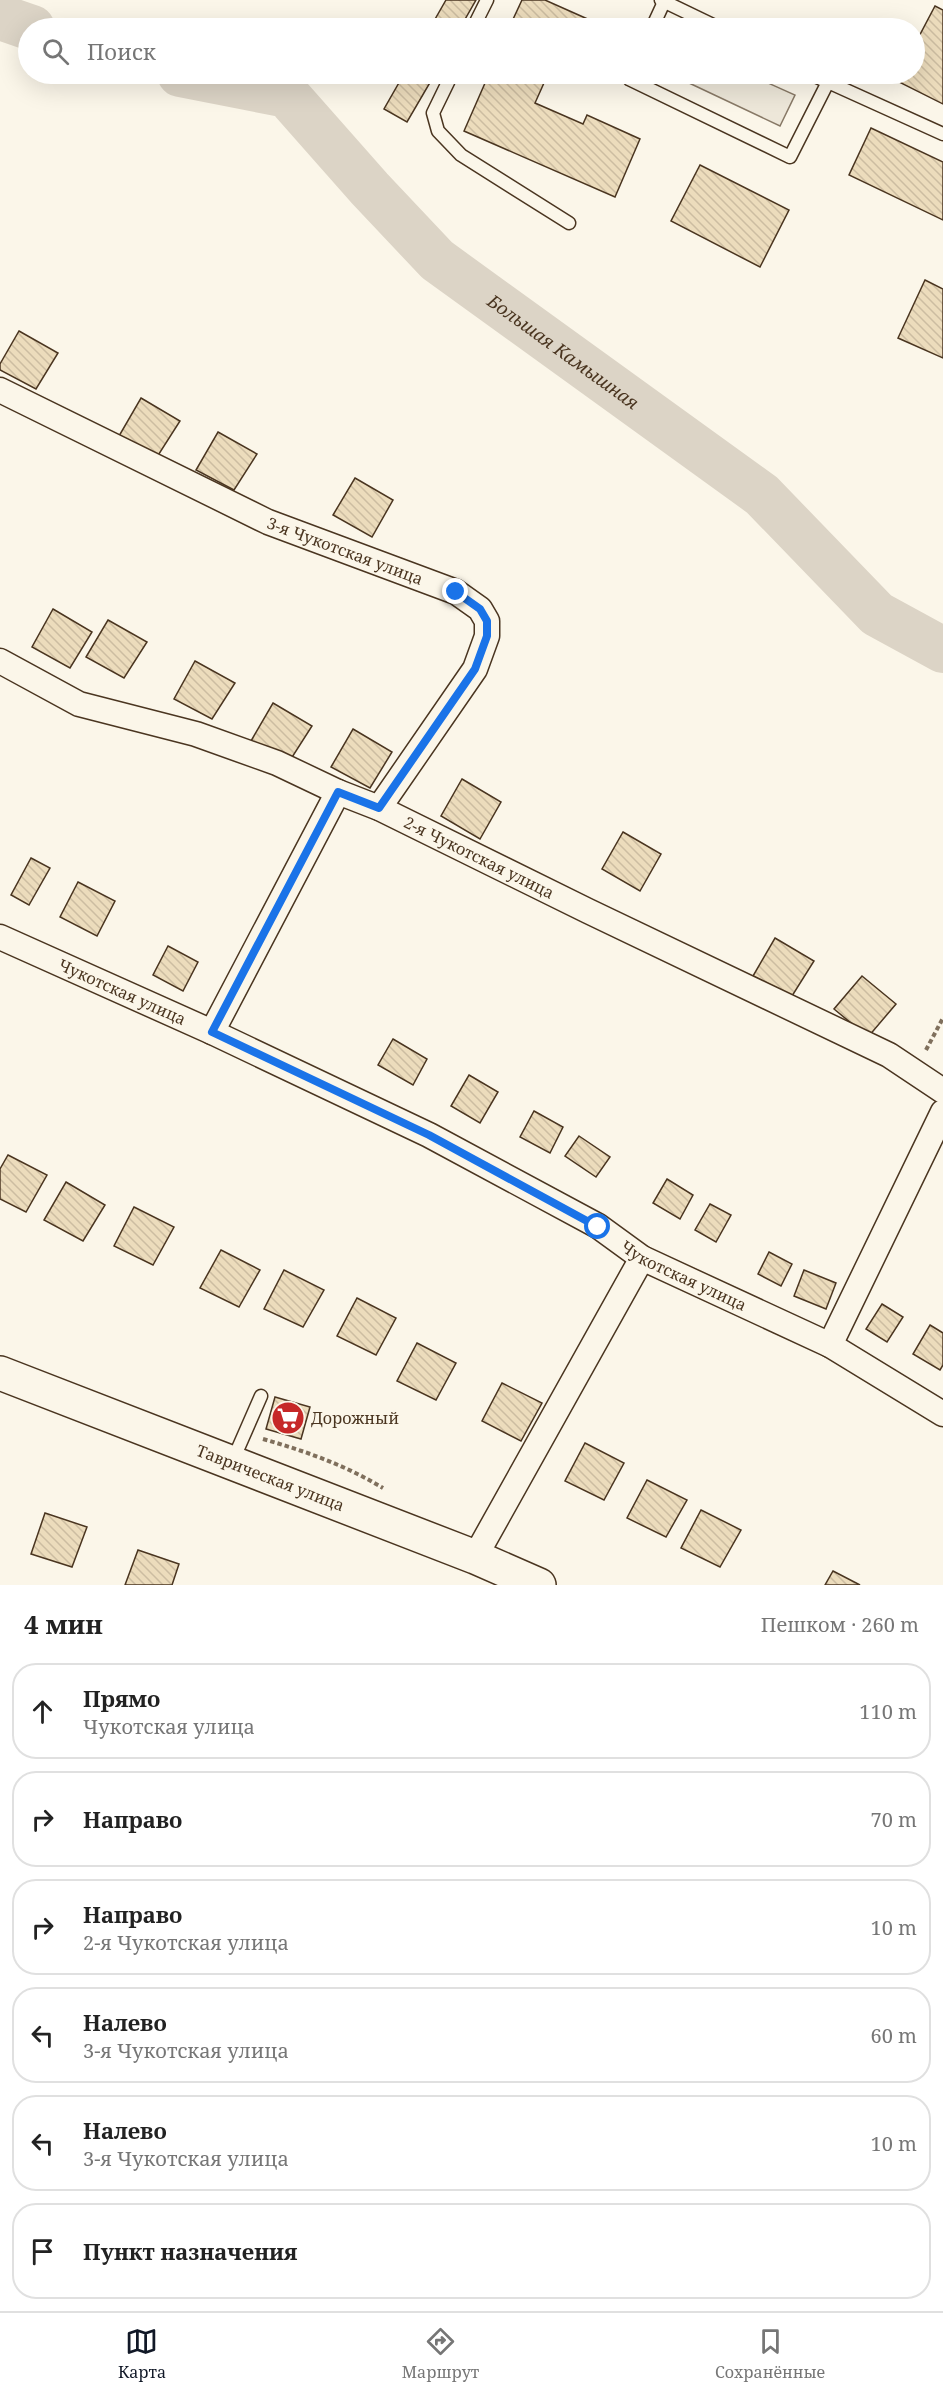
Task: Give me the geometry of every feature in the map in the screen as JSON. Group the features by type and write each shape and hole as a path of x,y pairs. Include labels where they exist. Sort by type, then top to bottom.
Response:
{"main road":[{"name":"Таврическая улица","path":"0,1373 232,1461 475,1557 539,1585"}],"street":[{"name":"3-я Чукотская улица","path":"0,390 268,522 456,592 480,609 487,621 487,636 475,669 379,808"},
{"name":"2-я Чукотская улица","path":"0,661 79,704 196,734 278,763 338,792 379,808 890,1055 943,1091"},
{"path":"212,1032 338,792"},
{"name":"Чукотская улица","path":"0,937 212,1032 429,1135 598,1227 642,1258 830,1345 943,1414"},
{"path":"830,1345 943,1112"},
{"path":"475,1557 642,1258"}],"lane":[{"path":"478,18 487,0"},
{"path":"656,18 663,1 698,18"},
{"path":"447,84 433,113 438,132 461,154 569,224"},
{"path":"639,84 790,157 827,84"},
{"path":"832,84 943,134"},
{"path":"232,1461 261,1396"}],"path":[{"path":"915,1072 943,1018"}],"shaded area":[{"path":"691,84 770,84 795,95 780,126"}],"building":[{"path":"446,0 476,0 466,18 436,18"},
{"path":"522,0 545,0 585,18 514,18"},
{"path":"935,6 943,10 943,104 903,84 925,84 925,25"},
{"path":"398,84 429,84 407,122 384,109"},
{"path":"485,84 544,84 535,103 583,124 587,115 640,139 615,197 464,131"},
{"path":"871,128 943,162 943,220 849,175"},
{"path":"700,165 789,210 760,267 671,221"},
{"path":"925,280 943,289 943,358 898,338"},
{"path":"19,331 58,353 36,389 0,370 0,364"},
{"path":"141,398 180,421 157,457 119,436"},
{"path":"218,432 257,454 234,490 196,470"},
{"path":"355,478 393,500 372,537 333,515"},
{"path":"53,609 92,632 70,668 32,647"},
{"path":"108,620 147,642 124,678 86,657"},
{"path":"195,661 235,683 212,719 174,699"},
{"path":"273,703 312,726 289,762 251,741"},
{"path":"353,729 392,752 370,788 331,767"},
{"path":"462,779 501,802 480,839 441,816"},
{"path":"623,832 661,854 640,891 602,869"},
{"path":"31,858 50,868 29,905 11,895"},
{"path":"78,882 115,901 97,936 60,917"},
{"path":"775,938 814,961 792,996 753,976"},
{"path":"168,946 198,962 183,991 153,975"},
{"path":"862,976 896,1004 868,1037 834,1009"},
{"path":"393,1039 427,1059 413,1085 378,1065"},
{"path":"469,1075 498,1092 480,1123 451,1106"},
{"path":"534,1111 563,1127 550,1153 520,1137"},
{"path":"579,1136 610,1157 596,1177 565,1156"},
{"path":"8,1155 47,1175 26,1212 0,1199 0,1169"},
{"path":"667,1179 693,1195 680,1219 653,1203"},
{"path":"66,1182 105,1205 83,1241 44,1220"},
{"path":"710,1204 731,1215 716,1242 695,1230"},
{"path":"134,1207 174,1227 153,1265 114,1246"},
{"path":"221,1250 260,1270 239,1307 200,1288"},
{"path":"769,1252 792,1264 781,1286 758,1274"},
{"path":"284,1270 324,1290 303,1327 264,1309"},
{"path":"804,1270 836,1283 826,1309 794,1296"},
{"path":"357,1298 396,1318 376,1355 337,1336"},
{"path":"882,1304 903,1317 887,1342 866,1329"},
{"path":"930,1325 943,1333 943,1365 940,1370 913,1354"},
{"path":"417,1343 456,1363 436,1400 397,1381"},
{"path":"502,1383 542,1403 521,1441 482,1421"},
{"name":"Дорожный","path":"275,1397 310,1407 301,1439 266,1429"},
{"path":"585,1443 624,1463 604,1500 565,1481"},
{"path":"647,1480 687,1500 666,1537 627,1518"},
{"path":"701,1510 741,1530 720,1567 681,1548"},
{"path":"45,1513 87,1527 72,1567 31,1554"},
{"path":"138,1550 179,1564 172,1585 125,1585"},
{"path":"833,1571 860,1585 825,1585"}],"waterway":[{"name":"Большая Камышная","path":"0,17 18,23"},
{"name":"Большая Камышная","path":"231,84 287,95 370,189 437,260 762,495 877,614 943,650"}],"place":[{"name":"Дорожный","path":"288,1418"}],"route":[{"path":"456,592 480,609 487,621 487,636 475,669 379,808 338,792 212,1032 429,1135 598,1227"}]}
